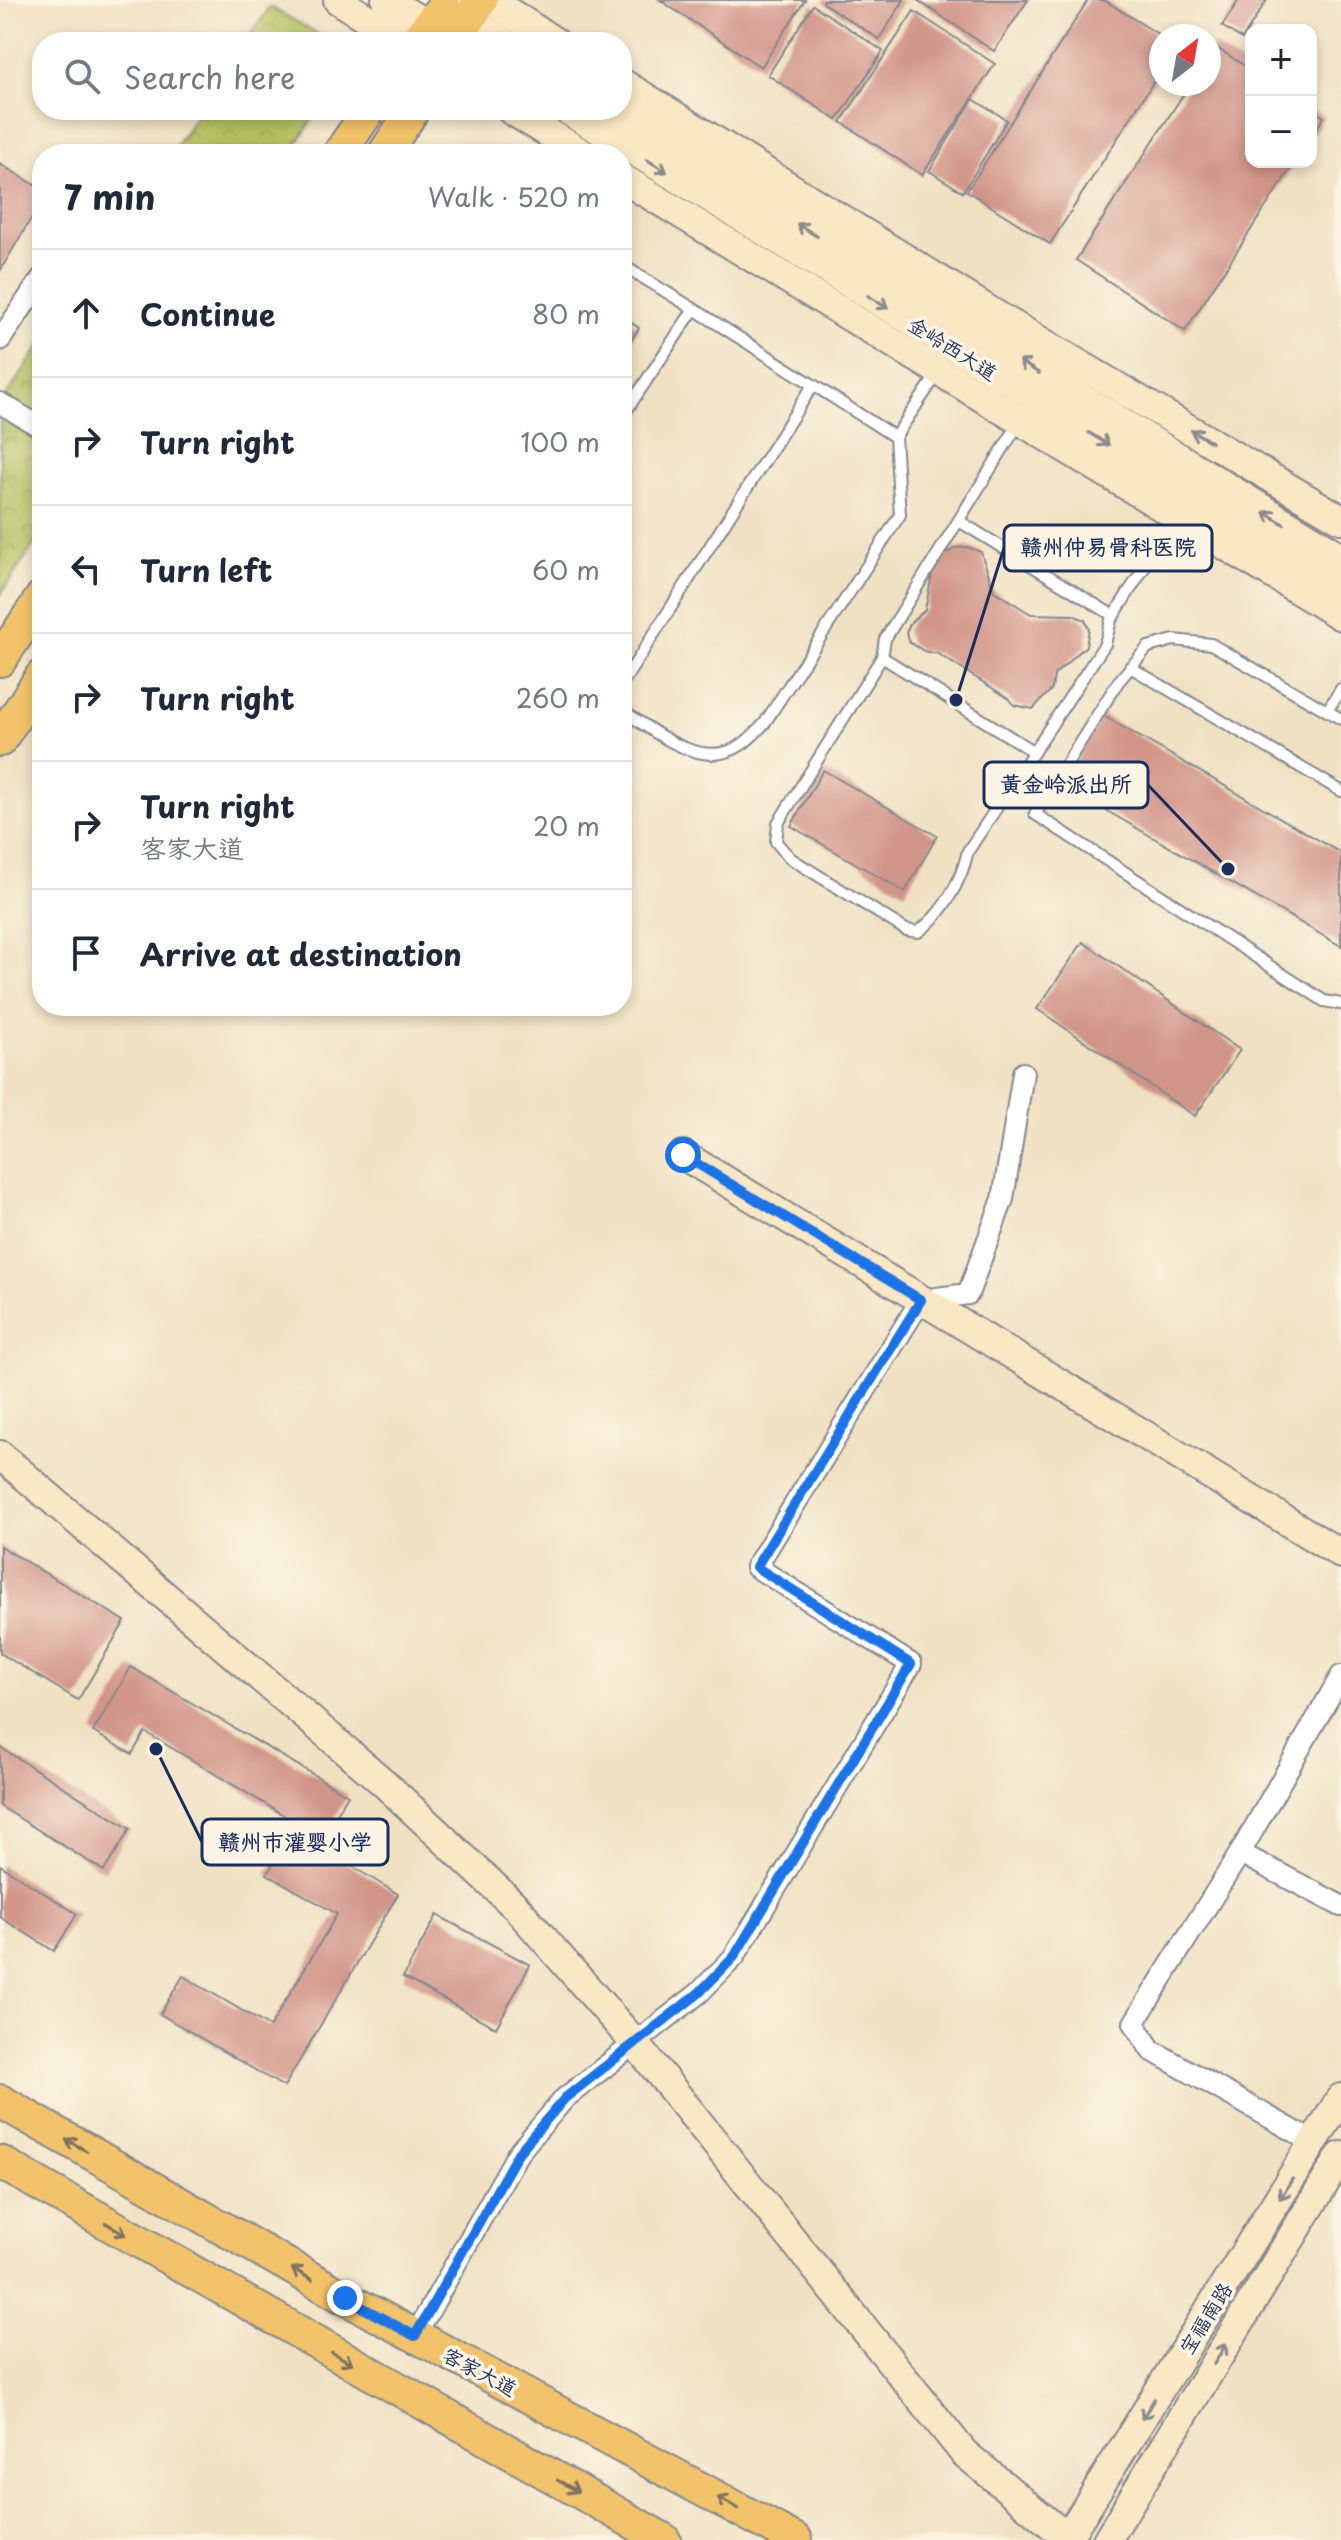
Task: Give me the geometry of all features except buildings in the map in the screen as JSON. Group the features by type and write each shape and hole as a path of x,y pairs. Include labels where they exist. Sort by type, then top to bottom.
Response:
{"main road":[{"path":"346,144 362,120"},
{"path":"391,144 406,120"},
{"path":"0,660 32,612"},
{"path":"0,740 32,691"},
{"name":"客家大道","path":"0,2101 415,2336 796,2540"},
{"path":"0,2162 664,2540"}],"street":[{"path":"338,0 502,32"},
{"path":"386,0 476,32"},
{"path":"632,89 1001,318 1341,519"},
{"path":"527,120 567,144"},
{"name":"金岭西大道","path":"583,120 622,144"},
{"name":"金岭西大道","path":"629,120 1341,557"},
{"name":"金岭西大道","path":"632,150 1341,585"},
{"path":"632,184 1341,616"},
{"path":"0,340 32,293"},
{"path":"0,403 32,422"},
{"path":"921,1300 968,1294 1003,1199 1023,1073"},
{"path":"683,1155 1341,1554"},
{"path":"415,2336 518,2153 565,2098 699,1993 734,1957 911,1664 756,1567 921,1300"},
{"path":"0,1455 384,1783 516,1907 635,2043 964,2453 1068,2539"},
{"path":"1315,2143 1151,2050 1134,2023 1240,1853 1341,1676"},
{"path":"1240,1853 1341,1906"},
{"name":"宝福南路","path":"1068,2539 1341,2098"},
{"name":"宝福南路","path":"1107,2540 1341,2156"}],"lane":[{"path":"632,271 895,437"},
{"path":"632,402 694,309"},
{"path":"632,717 674,745 714,755 739,747 764,724 900,515 895,437 939,372"},
{"path":"632,668 813,385"},
{"path":"1020,422 885,639 882,657 778,823 776,842 790,858 906,930 918,932 934,920 964,871 968,851 1105,644 1114,616 1176,517"},
{"path":"959,521 1114,616"},
{"path":"1341,719 1211,644 1174,640 1148,647 1118,682 1035,814 1324,1001 1341,1004"},
{"path":"882,657 1034,752"},
{"path":"1130,667 1341,791"},
{"path":"1327,711 1341,689"}],"green space":[{"path":"270,7 314,32 253,32"},
{"path":"193,120 312,120 297,144 177,144"},
{"path":"32,358 32,547 0,596 0,405"}],"place":[{"name":"赣州仲易骨科医院","path":"956,700"},
{"name":"黄金岭派出所","path":"1228,869"},
{"name":"赣州市灌婴小学","path":"156,1749"}],"route":[{"path":"345,2298 415,2336 518,2153 565,2098 699,1993 734,1957 911,1664 756,1567 921,1300 683,1155"}]}
